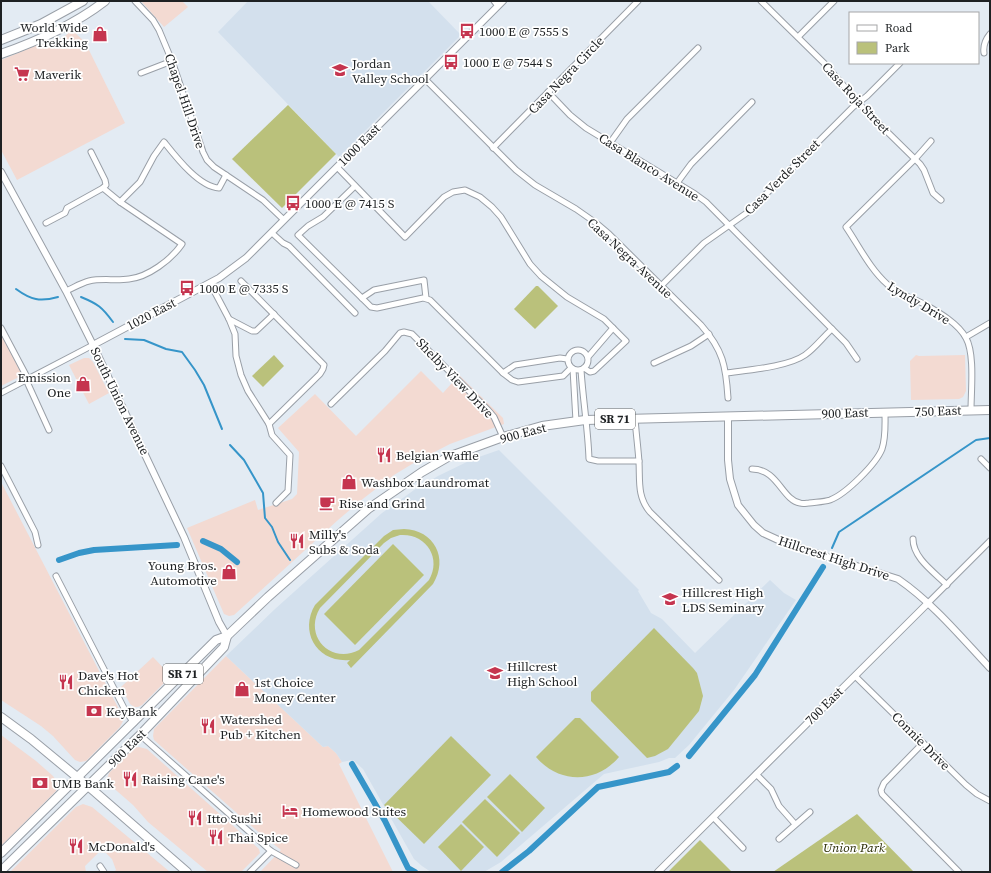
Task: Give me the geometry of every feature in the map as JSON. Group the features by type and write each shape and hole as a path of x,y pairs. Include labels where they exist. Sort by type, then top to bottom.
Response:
{"main road":[{"path":"1,40 54,18 83,1"},
{"path":"1,54 60,29 82,17 105,1"},
{"name":"750 East","path":"885,412 990,410"},
{"name":"900 East","path":"1,853 134,723 216,640 227,636 268,597 368,509 422,472 448,457 503,437 542,426 585,420 885,412"},
{"name":"900 East","path":"1,869 3,869 140,735 224,647 227,636"},
{"path":"1,717 31,739 88,786 187,872"}],"street":[{"name":"Chapel Hill Drive","path":"135,1 159,30 172,61 207,160 263,200 284,220"},
{"name":"Casa Negra Circle","path":"493,148 638,1"},
{"name":"Casa Roja Street","path":"761,1 824,63 858,103 915,159 924,170 934,193 941,200"},
{"path":"798,37 834,1"},
{"name":"1000 East","path":"210,283 230,271 246,258 425,80 498,3"},
{"path":"984,53 983,48 985,41 990,34"},
{"path":"610,143 627,119 698,48"},
{"path":"141,73 172,61"},
{"name":"Casa Verde Street","path":"661,286 704,243 748,212 899,64"},
{"name":"Casa Negra Avenue","path":"425,80 516,170 535,185 596,223 609,234 709,334 721,355 726,373 728,398"},
{"name":"Casa Blanco Avenue","path":"548,92 578,122 610,143 678,183 706,202 846,343 857,358"},
{"path":"678,183 690,164 752,102"},
{"path":"915,159 931,141"},
{"path":"120,202 140,182 154,156 164,142 201,182 212,187 219,188 226,175"},
{"path":"46,223 65,212 67,208 106,185 91,152"},
{"name":"Lyndy Drive","path":"915,159 846,227 876,272 887,284 901,294 917,300 937,312 955,325 966,337"},
{"path":"337,168 355,186 406,237 444,197 453,192 465,190 480,197 501,217 530,264 541,276 567,297 604,319 626,341 594,371 590,372 583,369 572,368 563,376 518,382 512,380 504,373 430,300 426,298 377,308 371,306 298,235 304,229 324,218 355,186"},
{"name":"South Union Avenue","path":"1,174 66,291 93,345 184,537 219,622 227,636"},
{"path":"66,291 87,281 128,280 137,278 167,261 182,244 120,202 103,188"},
{"path":"272,232 283,243 289,246 355,313"},
{"path":"362,298 374,290 424,280 426,298"},
{"path":"241,281 324,365 320,374 269,424"},
{"path":"210,283 229,319 235,334 236,356 241,374 251,396 269,424 272,435 290,455 288,491 276,503"},
{"name":"1020 East","path":"93,345 210,283"},
{"path":"229,319 252,331 256,331 274,314"},
{"path":"971,410 970,350 966,337 990,323"},
{"path":"1,328 28,379 28,384 49,430"},
{"path":"613,328 588,357 587,365 583,369 585,420 588,435 589,459 598,461 639,461"},
{"path":"726,373 785,364 795,360 804,355 832,329"},
{"name":"Shelby View Drive","path":"331,404 385,351 400,333 408,332 412,334 488,410 494,417 503,437"},
{"path":"654,363 691,346 709,334"},
{"path":"1,393 93,345"},
{"path":"576,421 572,368 567,359 568,355 575,350 583,350 588,357"},
{"path":"504,373 515,365 560,358 567,359"},
{"path":"752,469 760,469 768,473 791,498 800,504 830,500 843,492 876,460 882,448 885,433 885,412"},
{"name":"Hillcrest High Drive","path":"728,417 728,460 730,479 738,505 754,525 763,533 787,544 898,579 910,587 928,603 990,668"},
{"path":"635,418 640,491 646,508 719,580"},
{"path":"981,459 990,468"},
{"path":"1,466 35,532 38,545"},
{"path":"913,539 913,547 919,556 947,584"},
{"name":"700 East","path":"658,872 990,541"},
{"path":"56,576 125,710 134,723"},
{"name":"Connie Drive","path":"855,676 972,790 990,801"},
{"path":"140,735 271,851 296,865"},
{"path":"923,743 884,783 881,790 882,794 959,872"},
{"path":"756,774 771,789 780,806 795,824"},
{"path":"779,839 810,812"},
{"path":"713,817 743,848"},
{"path":"250,872 271,851"},
{"path":"100,866 104,872"}],"shaded area":[{"path":"141,1 182,1 188,7 164,27"},
{"name":"Jordan Valley School","path":"248,1 428,1 461,35 339,157 218,32"},
{"path":"72,30 85,42 125,123 17,180 1,150 1,60 40,44 47,45 64,37"},
{"path":"1,323 27,373 1,386"},
{"path":"916,355 965,355 966,391 963,397 959,399 911,400 910,361"},
{"path":"84,358 89,358 93,362 109,393 89,404 69,365"},
{"path":"421,371 443,393 459,375 503,418 504,424 450,444 394,475 338,520 234,615 229,616 224,614 187,528 255,500 258,510 292,499 297,494 299,452 278,428 315,394 356,436"},
{"name":"Hillcrest High School","path":"499,450 639,590 638,591 651,613 662,619 695,653 770,580 784,593 796,600 734,690 689,745 675,758 669,758 659,762 604,774 501,862 484,872 431,872 414,859 363,769 353,760 342,762 336,753 328,746 323,747 226,656 275,609 382,513 414,490 438,476 473,459"},
{"path":"1,482 124,719 120,727 86,761 80,762 75,760 53,736 41,726 1,700"},
{"path":"226,656 323,747 328,746 336,753 342,762 339,764 393,872 260,872 281,850 256,830 154,740 154,729"},
{"path":"153,657 171,676 142,705 134,707 130,704 121,687"},
{"path":"1,735 36,761 53,776 58,783 56,791 1,846"},
{"path":"139,747 147,749 259,849 260,853 241,872 208,872 148,822 133,805 110,785 107,779 109,773 134,748"},
{"path":"83,804 92,807 170,872 114,872 116,870 112,859 106,853 99,852 85,866 86,872 10,872 76,807"}],"green space":[{"path":"288,105 336,154 282,208 232,159"},
{"path":"536,286 538,286 558,306 535,329 514,309"},
{"path":"274,355 284,366 263,387 252,376"},
{"path":"404,529 415,531 423,534 431,540 439,555 438,574 433,584 351,668 347,663 350,660 338,660 328,656 320,651 314,644 310,635 309,625 311,615 315,605 384,536 393,530","holes":["400,535 409,535 417,538 429,548 434,563 433,572 429,580 359,650 349,654 339,654 330,651 317,638 315,628 316,618 320,608 384,543 391,538"]},
{"path":"393,544 424,575 355,645 324,614"},
{"path":"654,628 697,673 703,696 699,711 668,749 655,756 647,758 591,701 591,692"},
{"path":"575,718 580,718 619,757 610,766 589,776 566,776 545,766 536,757"},
{"path":"451,736 491,775 424,844 384,805"},
{"path":"510,774 545,808 522,832 487,797"},
{"path":"485,799 520,833 497,857 462,822"},
{"name":"Union Park","path":"857,814 914,872 773,872"},
{"path":"461,824 484,847 461,871 438,847"},
{"path":"700,840 732,872 668,872"}],"waterway":[{"path":"16,289 26,296 41,300 58,297"},
{"path":"81,297 99,306 113,322"},
{"path":"125,339 144,340 166,349 182,352 204,385 222,429"},
{"path":"832,548 839,532 976,440 990,438"},
{"path":"230,445 244,460 263,493 265,518 272,527 278,542 290,560"},
{"path":"203,541 221,549 237,562"},
{"path":"59,560 79,553 94,550 177,545"},
{"path":"689,756 755,675 823,567"},
{"path":"352,764 385,821 408,868 415,872"},
{"path":"502,872 529,851 598,787 669,772 677,766"}],"place":[{"name":"1000 E @ 7555 S","path":"467,31"},
{"name":"World Wide Trekking","path":"100,34"},
{"name":"1000 E @ 7544 S","path":"451,62"},
{"name":"Jordan Valley School","path":"340,70"},
{"name":"Maverik","path":"22,74"},
{"name":"1000 E @ 7415 S","path":"293,203"},
{"name":"1000 E @ 7335 S","path":"187,288"},
{"name":"Emission One","path":"83,384"},
{"name":"Belgian Waffle","path":"384,455"},
{"name":"Washbox Laundromat","path":"349,482"},
{"name":"Rise and Grind","path":"327,503"},
{"name":"Milly's Subs & Soda","path":"297,541"},
{"name":"Young Bros. Automotive","path":"229,572"},
{"name":"Hillcrest High LDS Seminary","path":"670,599"},
{"name":"Hillcrest High School","path":"495,673"},
{"name":"Dave's Hot Chicken","path":"66,682"},
{"name":"1st Choice Money Center","path":"242,689"},
{"name":"KeyBank","path":"94,711"},
{"name":"Watershed Pub + Kitchen","path":"208,726"},
{"name":"Raising Cane's","path":"130,779"},
{"name":"UMB Bank","path":"40,783"},
{"name":"Homewood Suites","path":"290,811"},
{"name":"Itto Sushi","path":"195,818"},
{"name":"Thai Spice","path":"216,837"},
{"name":"McDonald's","path":"76,846"}]}
